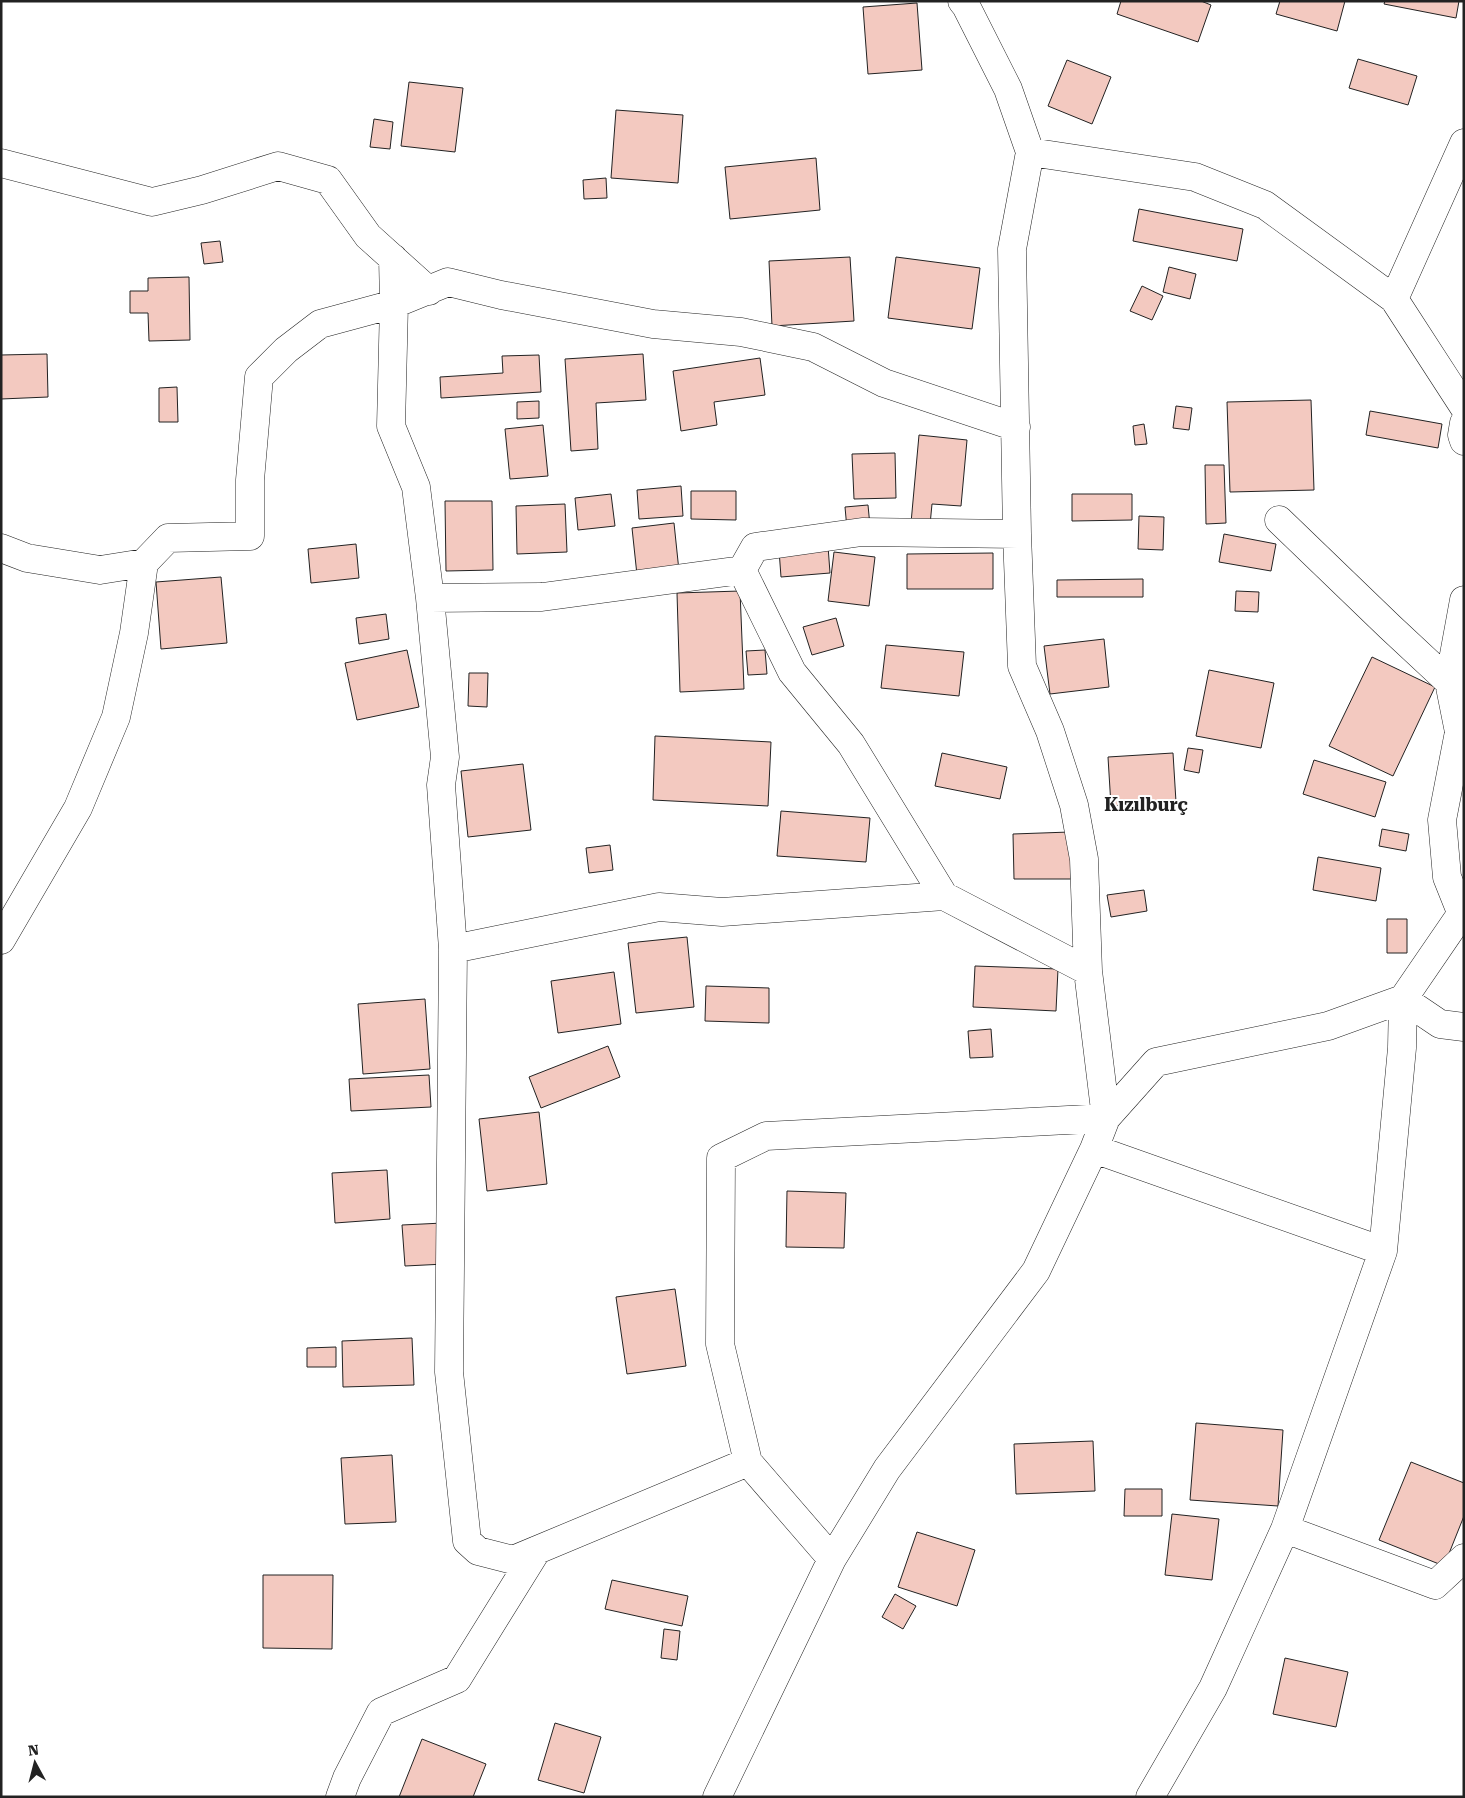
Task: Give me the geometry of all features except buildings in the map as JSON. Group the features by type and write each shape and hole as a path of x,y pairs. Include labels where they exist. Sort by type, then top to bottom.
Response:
{"street":[{"path":"962,1 1008,89 1030,152 1012,249 1017,534 1022,666 1050,731 1074,804 1084,859 1088,971 1106,1118"},
{"path":"1394,299 1464,143"},
{"path":"1030,152 1195,177 1265,204 1394,299 1464,406"},
{"path":"1,163 152,202 202,190 278,166 328,180 368,236 429,291"},
{"path":"393,258 394,304 390,426 416,487 430,598 445,757 442,785 454,949 449,1372 467,1540 478,1550 513,1560 748,1462"},
{"path":"1,940 78,808 116,717 134,633 144,563 168,538 250,536 250,480 259,377 286,350 320,324 394,304 448,282 500,295 654,324 741,332 813,347 884,382 1016,427"},
{"path":"1464,423 1462,435 1464,441"},
{"path":"1279,520 1449,682"},
{"path":"742,570 755,547 862,532 1017,534"},
{"path":"1,548 27,558 100,570 144,563"},
{"path":"430,598 542,597 742,570"},
{"path":"742,570 792,672 851,744 944,896 1088,971"},
{"path":"1150,1797 1212,1688 1285,1529 1383,1251 1402,1048 1402,999 1462,911 1447,876 1442,820 1462,733 1449,682 1464,600"},
{"path":"454,949 659,907 722,912 944,896"},
{"path":"1402,999 1440,1024 1464,1027"},
{"path":"717,1797 832,1559 887,1468 1036,1271 1094,1149 1106,1118 1156,1062 1328,1026 1402,999"},
{"path":"832,1559 748,1462 720,1344 720,1158 766,1136 1106,1118"},
{"path":"1094,1149 1383,1251"},
{"path":"1285,1529 1435,1585 1464,1558"},
{"path":"340,1797 347,1778 381,1712 457,1679 537,1550"}],"district":[{"name":"Kızılburç","path":"1146,805"}]}
